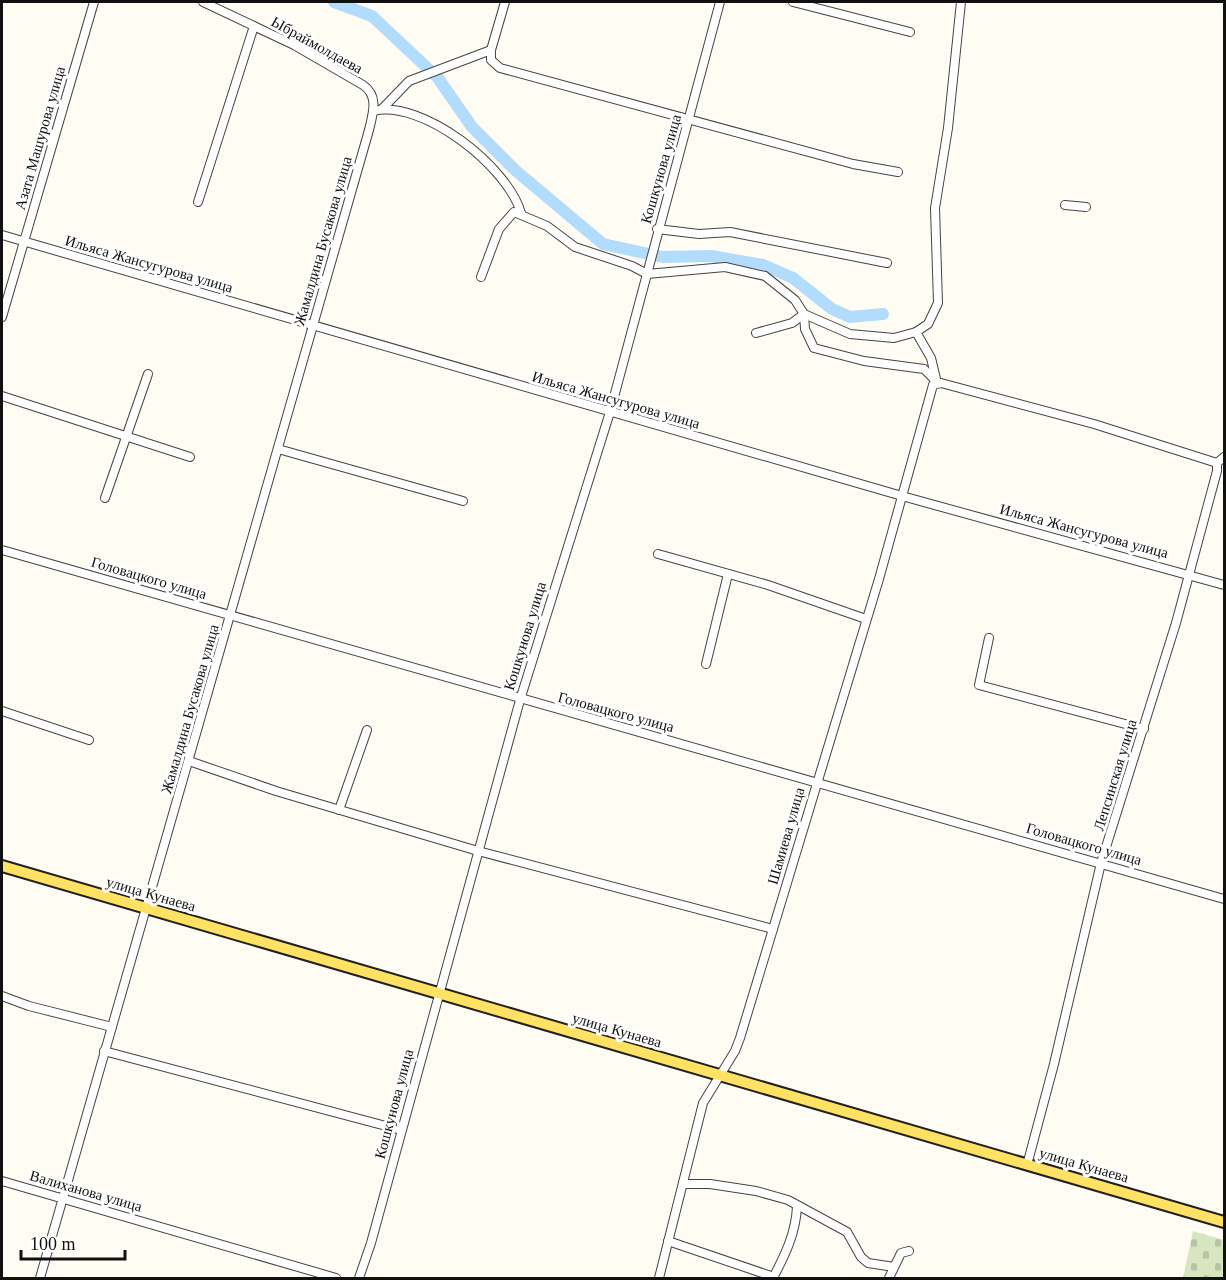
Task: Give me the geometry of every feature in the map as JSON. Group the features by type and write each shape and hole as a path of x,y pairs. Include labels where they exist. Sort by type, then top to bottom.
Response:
{"main road":[{"name":"улица Кунаева","path":"2,866 1224,1222"}],"street":[{"name":"Азата Машурова улица","path":"2,317 22,241 94,2"},
{"name":"Ыбраймолдаева","path":"203,2 294,45 368,88 373,96 373,111"},
{"path":"505,2 490,50 491,60 500,68 854,164 898,172"},
{"name":"Кошкунова улица","path":"359,1278 371,1243 520,700 610,412 657,229 690,119 720,2"},
{"path":"793,2 910,32"},
{"path":"481,277 499,229 514,212 548,226 576,247 648,270 725,267 751,271 781,287 804,314 850,334 894,338 916,332 928,324 938,303 935,208 948,128 961,2"},
{"path":"198,202 254,26"},
{"path":"382,109 409,81 490,50"},
{"path":"373,111 382,109 404,111 439,125 492,166 517,199 521,213"},
{"name":"Жамалдина Бусакова улица","path":"40,1278 373,111"},
{"path":"1065,205 1086,207"},
{"path":"657,229 699,234 730,232 887,263"},
{"name":"Ильяса Жансугурова улица","path":"2,236 902,496 1224,585"},
{"path":"756,333 792,323 804,314"},
{"path":"804,314 806,329 814,348 864,361 924,369 934,383"},
{"path":"916,332 931,358 934,383"},
{"path":"105,498 148,374"},
{"path":"934,383 1046,410 1217,463 1224,457"},
{"name":"Шамиева улица","path":"659,1278 703,1103 740,1038 866,619 934,383"},
{"path":"2,396 190,457"},
{"path":"278,449 463,501"},
{"name":"Лепсинская улица","path":"1026,1165 1054,1064 1101,863 1144,729 1189,574 1217,471 1217,463"},
{"name":"Головацкого улица","path":"2,550 520,700 1224,899"},
{"path":"658,554 866,619"},
{"path":"706,664 728,574"},
{"path":"989,638 979,685 1144,729"},
{"path":"2,711 89,740"},
{"path":"339,810 367,730"},
{"path":"189,761 339,810 477,850 773,929"},
{"path":"2,996 29,1006 112,1027"},
{"path":"104,1051 401,1130"},
{"name":"Валиханова улица","path":"2,1181 336,1278"},
{"path":"683,1184 710,1184 756,1191 788,1200 847,1232 861,1257 868,1263 894,1267"},
{"path":"668,1241 774,1278 791,1241 797,1206"},
{"path":"889,1278 901,1253 909,1251"}],"green space":[{"path":"1193,1231 1224,1240 1224,1278 1183,1278"}],"waterway":[{"path":"334,2 372,16 438,78 472,127 515,170 603,244 663,257 711,256 763,265 793,278 832,309 850,317 883,314"}]}
